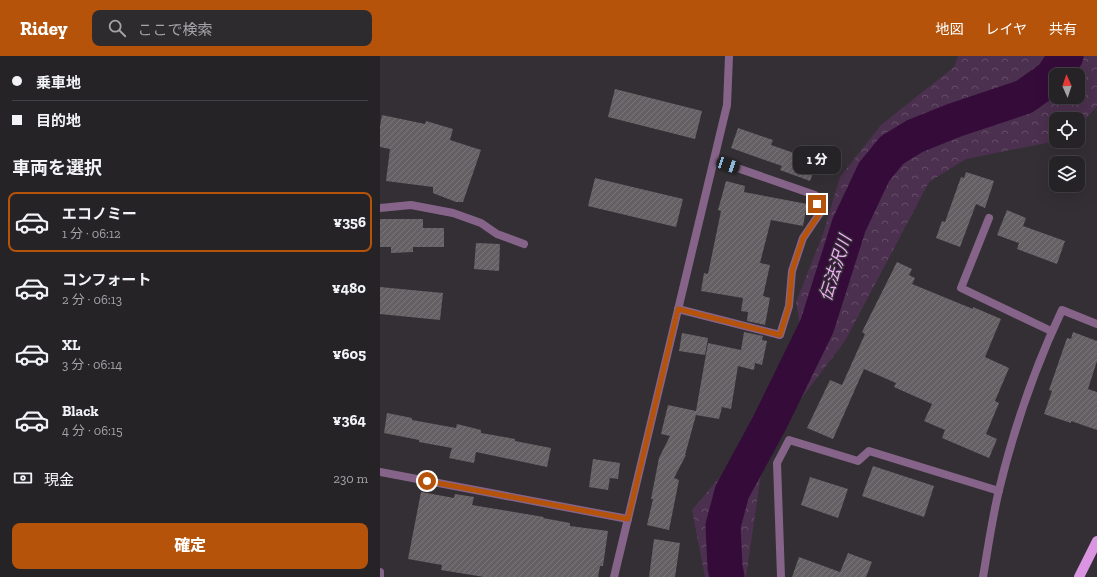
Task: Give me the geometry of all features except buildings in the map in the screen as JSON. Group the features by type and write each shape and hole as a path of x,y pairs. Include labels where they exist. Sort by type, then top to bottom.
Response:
{"main road":[{"path":"1079,577 1097,541"}],"street":[{"path":"614,577 727,105 728,56"},
{"path":"678,309 780,335 789,306 792,271 803,238 820,213 815,195 714,160"},
{"path":"380,208 411,206 453,213 481,223 497,234 524,244"},
{"path":"989,218 961,288 1052,332"},
{"path":"983,577 999,491 1026,397 1052,332 1062,310 1097,324"},
{"path":"781,577 777,463 789,440 858,460 869,451 999,491"},
{"path":"380,472 628,519"},
{"path":"380,572 380,577"}],"green space":[{"path":"958,56 1097,56 1097,106 1085,120 1085,112 1049,112 1049,142 966,159 929,182 845,341 797,404 763,460 746,577 705,577 692,510 730,465 769,403 800,325 796,302 823,234 840,177 881,125 954,67"}],"waterway":[{"name":"伝法沢川","path":"727,577 725,567 723,526 732,492 769,424 817,326 849,225 874,172 892,150 915,136 955,120 1024,97 1052,77 1066,56"}],"route":[{"path":"427,481 628,519 678,309 780,335 789,306 792,271 803,238 820,213 817,204"}]}
